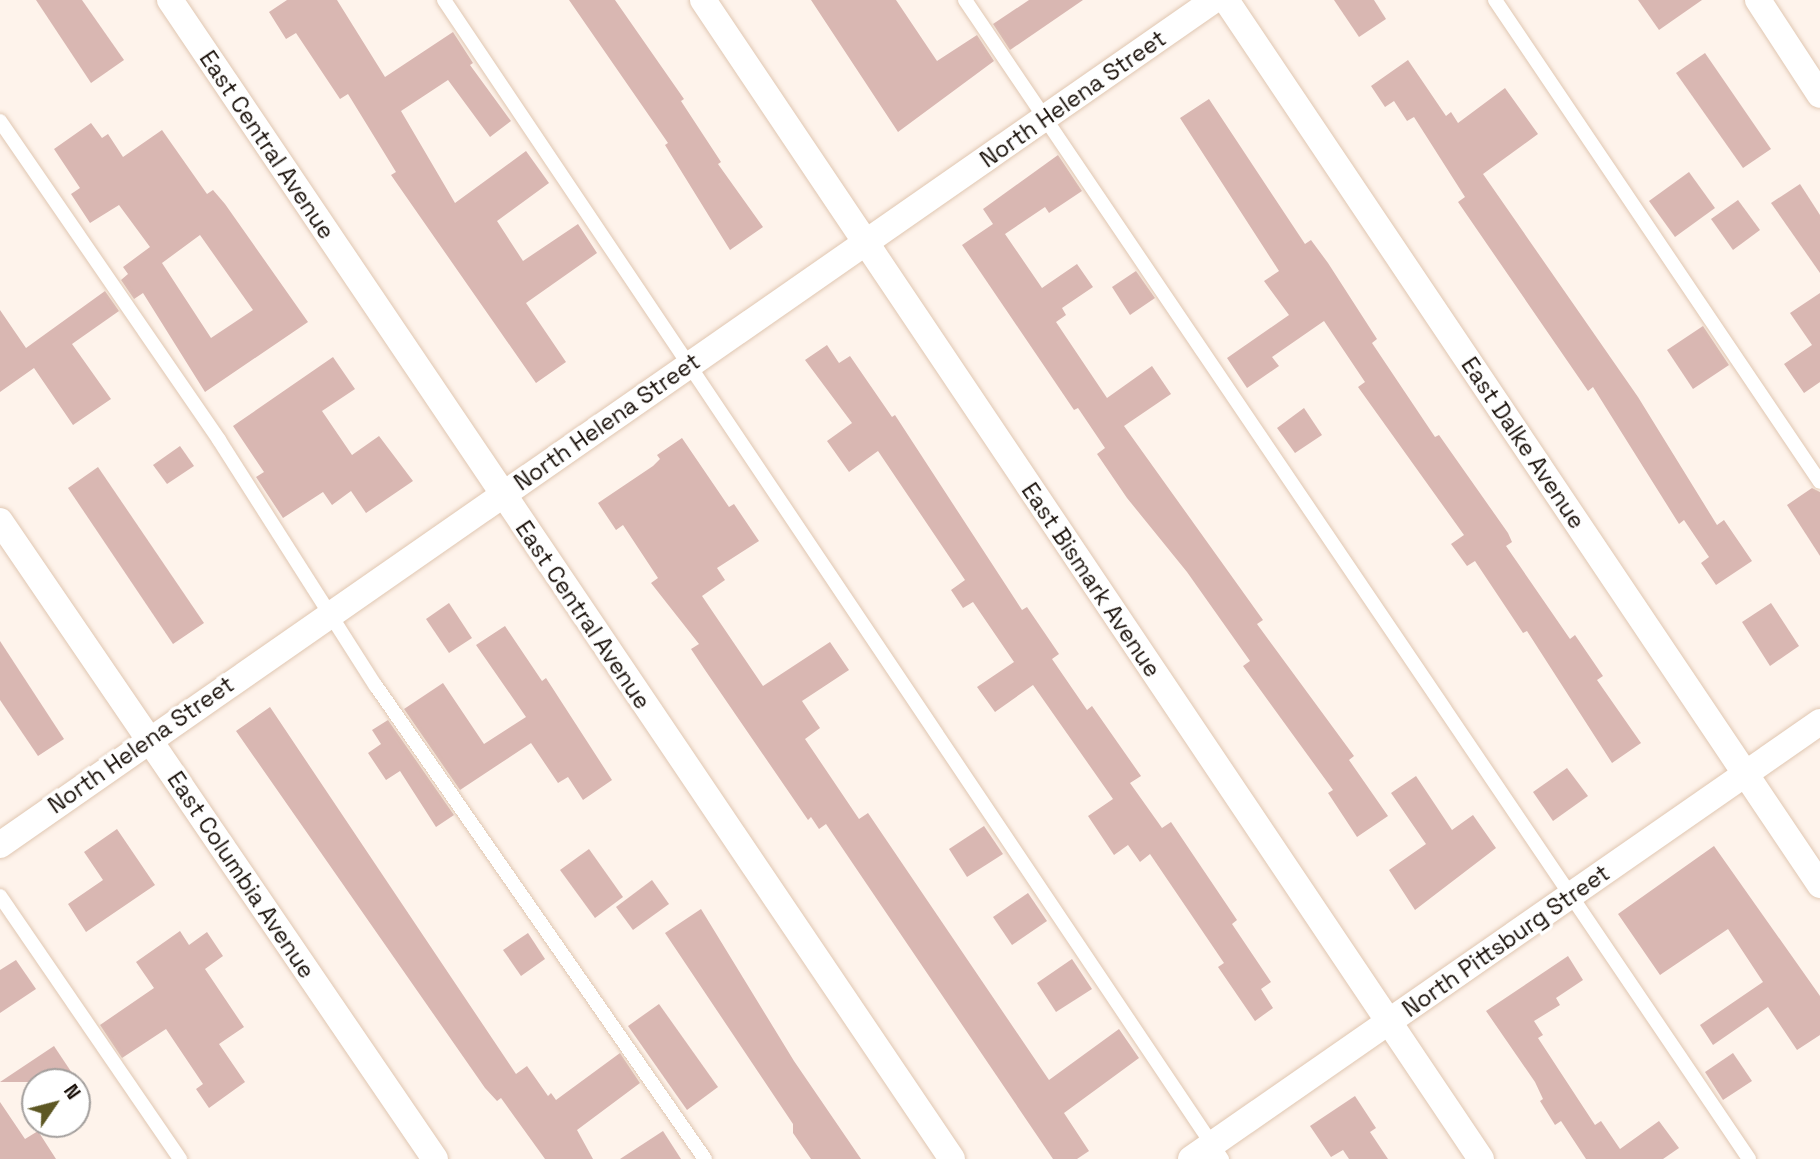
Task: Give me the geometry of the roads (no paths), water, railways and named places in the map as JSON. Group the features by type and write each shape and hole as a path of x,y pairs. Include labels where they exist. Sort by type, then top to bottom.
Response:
{"street":[{"name":"East Central Avenue","path":"170,0 951,1159"},
{"name":"East Bismark Avenue","path":"703,0 1481,1159"},
{"name":"North Helena Street","path":"0,845 148,739 690,366 1214,0"},
{"name":"East Dalke Avenue","path":"1226,0 1820,884"},
{"path":"1758,0 1820,95"},
{"name":"East Columbia Avenue","path":"0,521 435,1159"},
{"name":"North Pittsburg Street","path":"1208,1154 1388,1023 1820,722"}],"lane":[{"path":"443,0 690,366 1208,1154"},
{"path":"965,0 1749,1159"},
{"path":"1495,0 1820,482"},
{"path":"0,121 219,440 376,687 705,1159"},
{"path":"0,896 180,1159"}]}
